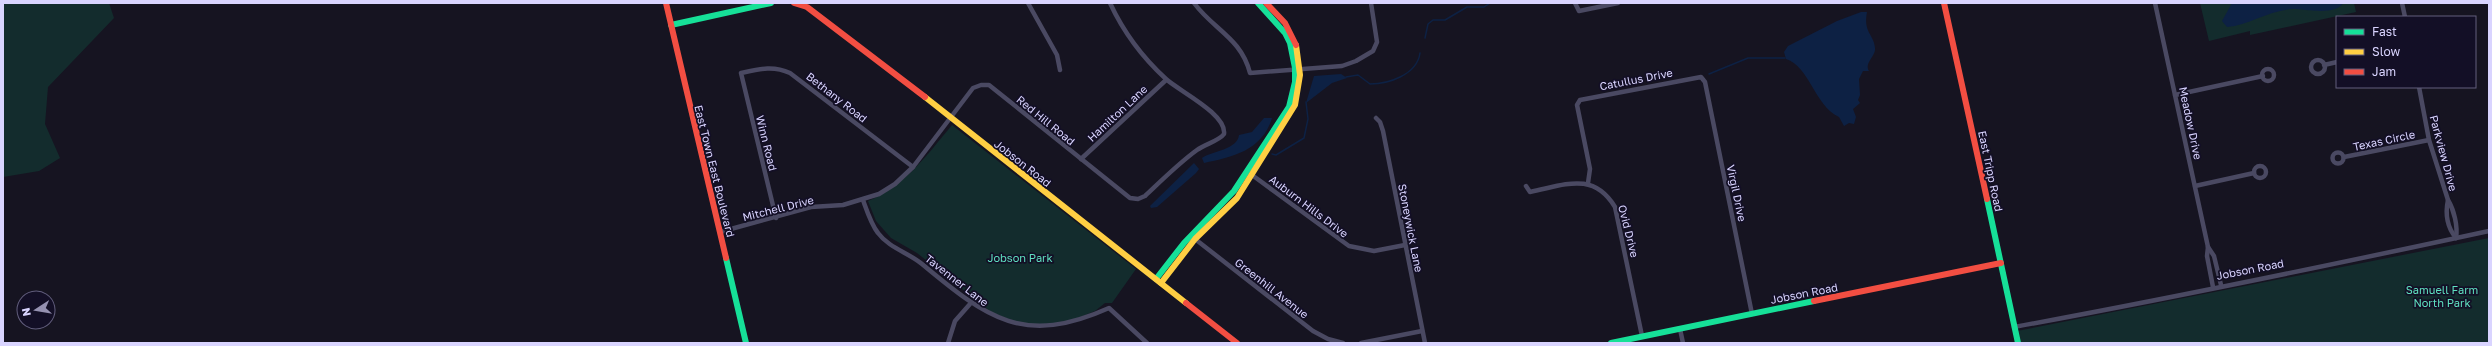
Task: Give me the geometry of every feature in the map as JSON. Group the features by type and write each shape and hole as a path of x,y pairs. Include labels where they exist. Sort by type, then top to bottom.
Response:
{"street":[{"name":"East Town East Boulevard","path":"666,3 746,343"},
{"path":"671,25 771,3"},
{"name":"Jobson Road","path":"794,3 808,7 1237,343"},
{"path":"1028,3 1057,55 1060,70"},
{"path":"1110,3 1125,31 1166,80"},
{"path":"1194,3 1203,15 1238,45 1243,52 1250,73 1298,68 1342,66 1356,61 1373,51 1377,42 1371,3"},
{"path":"1159,281 1184,243 1234,191 1289,106 1298,68 1290,43 1285,33 1258,3"},
{"path":"1159,281 1195,239 1227,210 1252,175 1292,112 1299,90 1297,48 1289,29 1266,3"},
{"path":"1575,3 1579,11 1618,3"},
{"name":"East Tripp Road","path":"1944,3 2018,343"},
{"name":"Meadow Drive","path":"2155,3 2208,247 2207,256 2213,287"},
{"path":"2402,3 2405,16"},
{"path":"2324,65 2336,62"},
{"name":"Bethany Road","path":"741,73 768,67 780,68 790,73 913,167"},
{"name":"Winn Road","path":"741,73 776,218"},
{"path":"2175,95 2262,76"},
{"name":"Catullus Drive","path":"1588,183 1590,169 1577,105 1580,100 1702,77"},
{"name":"Virgil Drive","path":"1702,77 1705,82 1752,314"},
{"name":"Red Hill Road","path":"951,120 973,88 981,85 988,85 1130,198 1138,199 1145,196 1207,142 1221,138 1224,132 1222,124 1211,112 1166,80"},
{"name":"Hamilton Lane","path":"1081,159 1166,80"},
{"name":"Parkview Drive","path":"2419,88 2429,140 2448,200 2446,210 2450,231 2456,238"},
{"name":"Stoneywick Lane","path":"1376,118 1383,131 1425,343"},
{"name":"Mitchell Drive","path":"720,232 776,218 811,207 843,206 863,200 894,184 913,167 951,120"},
{"name":"Texas Circle","path":"2344,157 2429,140"},
{"path":"2195,186 2254,173"},
{"name":"Auburn Hills Drive","path":"1252,175 1349,246 1374,251 1405,245"},
{"path":"1526,186 1530,192 1575,182 1588,183"},
{"name":"Ovid Drive","path":"1588,183 1597,187 1609,196 1615,207 1642,336"},
{"name":"Tavenner Lane","path":"863,200 878,233 890,244 917,260 970,304 1010,326 1038,332"},
{"name":"Jobson Road","path":"2014,327 2152,301 2220,285 2489,231"},
{"name":"Greenhill Avenue","path":"1195,239 1313,331 1328,339 1343,343"},
{"name":"Meadow Drive","path":"2208,247 2214,256 2220,285"},
{"name":"Jobson Road","path":"1611,343 2001,263"},
{"path":"948,343 955,321 970,304"},
{"path":"1048,331 1077,325 1109,308 1120,321 1147,343"},
{"path":"1680,329 1683,343"},
{"path":"1361,343 1422,331"}],"green space":[{"path":"3,3 109,3 114,18 48,87 45,124 60,158 39,171 3,177"},
{"path":"2200,3 2354,3 2356,12 2250,35 2250,31 2209,41"},
{"name":"Jobson Park","path":"952,125 1136,269 1112,303 1105,303 1095,311 1066,323 1024,325 991,312 917,253 891,238 876,221 868,201 893,187 914,169"},
{"name":"Samuell Farm North Park","path":"2489,238 2489,343 2020,343 2017,331"}],"water":[{"path":"2232,3 2343,3 2339,7 2327,11 2293,9 2284,10 2235,26 2227,27 2222,21"},
{"path":"1861,12 1867,12 1866,25 1873,39 1875,51 1868,65 1869,71 1863,71 1859,79 1860,95 1858,100 1860,103 1853,109 1856,117 1854,124 1849,123 1844,126 1839,117 1824,104 1801,70 1794,63 1786,59 1784,52 1788,46 1837,21"},
{"path":"1341,74 1347,78 1332,83 1306,103 1314,76"},
{"path":"1264,118 1272,118 1267,129 1261,138 1245,151 1204,163 1202,158 1230,147 1237,140 1239,135 1252,132"},
{"path":"1194,163 1199,169 1196,173 1157,207 1151,208 1150,206"}],"waterway":[{"path":"1425,38 1428,24 1433,20 1445,20 1467,7 1484,7 1490,3"},
{"path":"1346,77 1358,75 1370,84 1393,80 1408,72 1418,61 1420,53"},
{"path":"1709,74 1748,58 1785,58"},
{"path":"1272,154 1276,155 1304,138 1308,119 1306,102"}],"traffic: fast":[{"path":"671,25 771,3"},
{"path":"1156,279 1184,243 1234,191 1289,107 1295,82 1295,68 1290,43 1285,33 1258,3"},
{"path":"1987,199 2018,343"},
{"path":"726,258 746,343"},
{"path":"1611,343 1814,301"}],"traffic: slow":[{"path":"1161,283 1195,239 1237,198 1295,105 1300,75 1296,45"},
{"path":"925,97 1186,303"}],"traffic: jam":[{"path":"666,3 726,258"},
{"path":"794,3 807,7 925,97"},
{"path":"1266,3 1285,23 1296,45"},
{"path":"1944,3 1987,199"},
{"path":"1814,301 2001,263"},
{"path":"1186,303 1237,343"}]}
